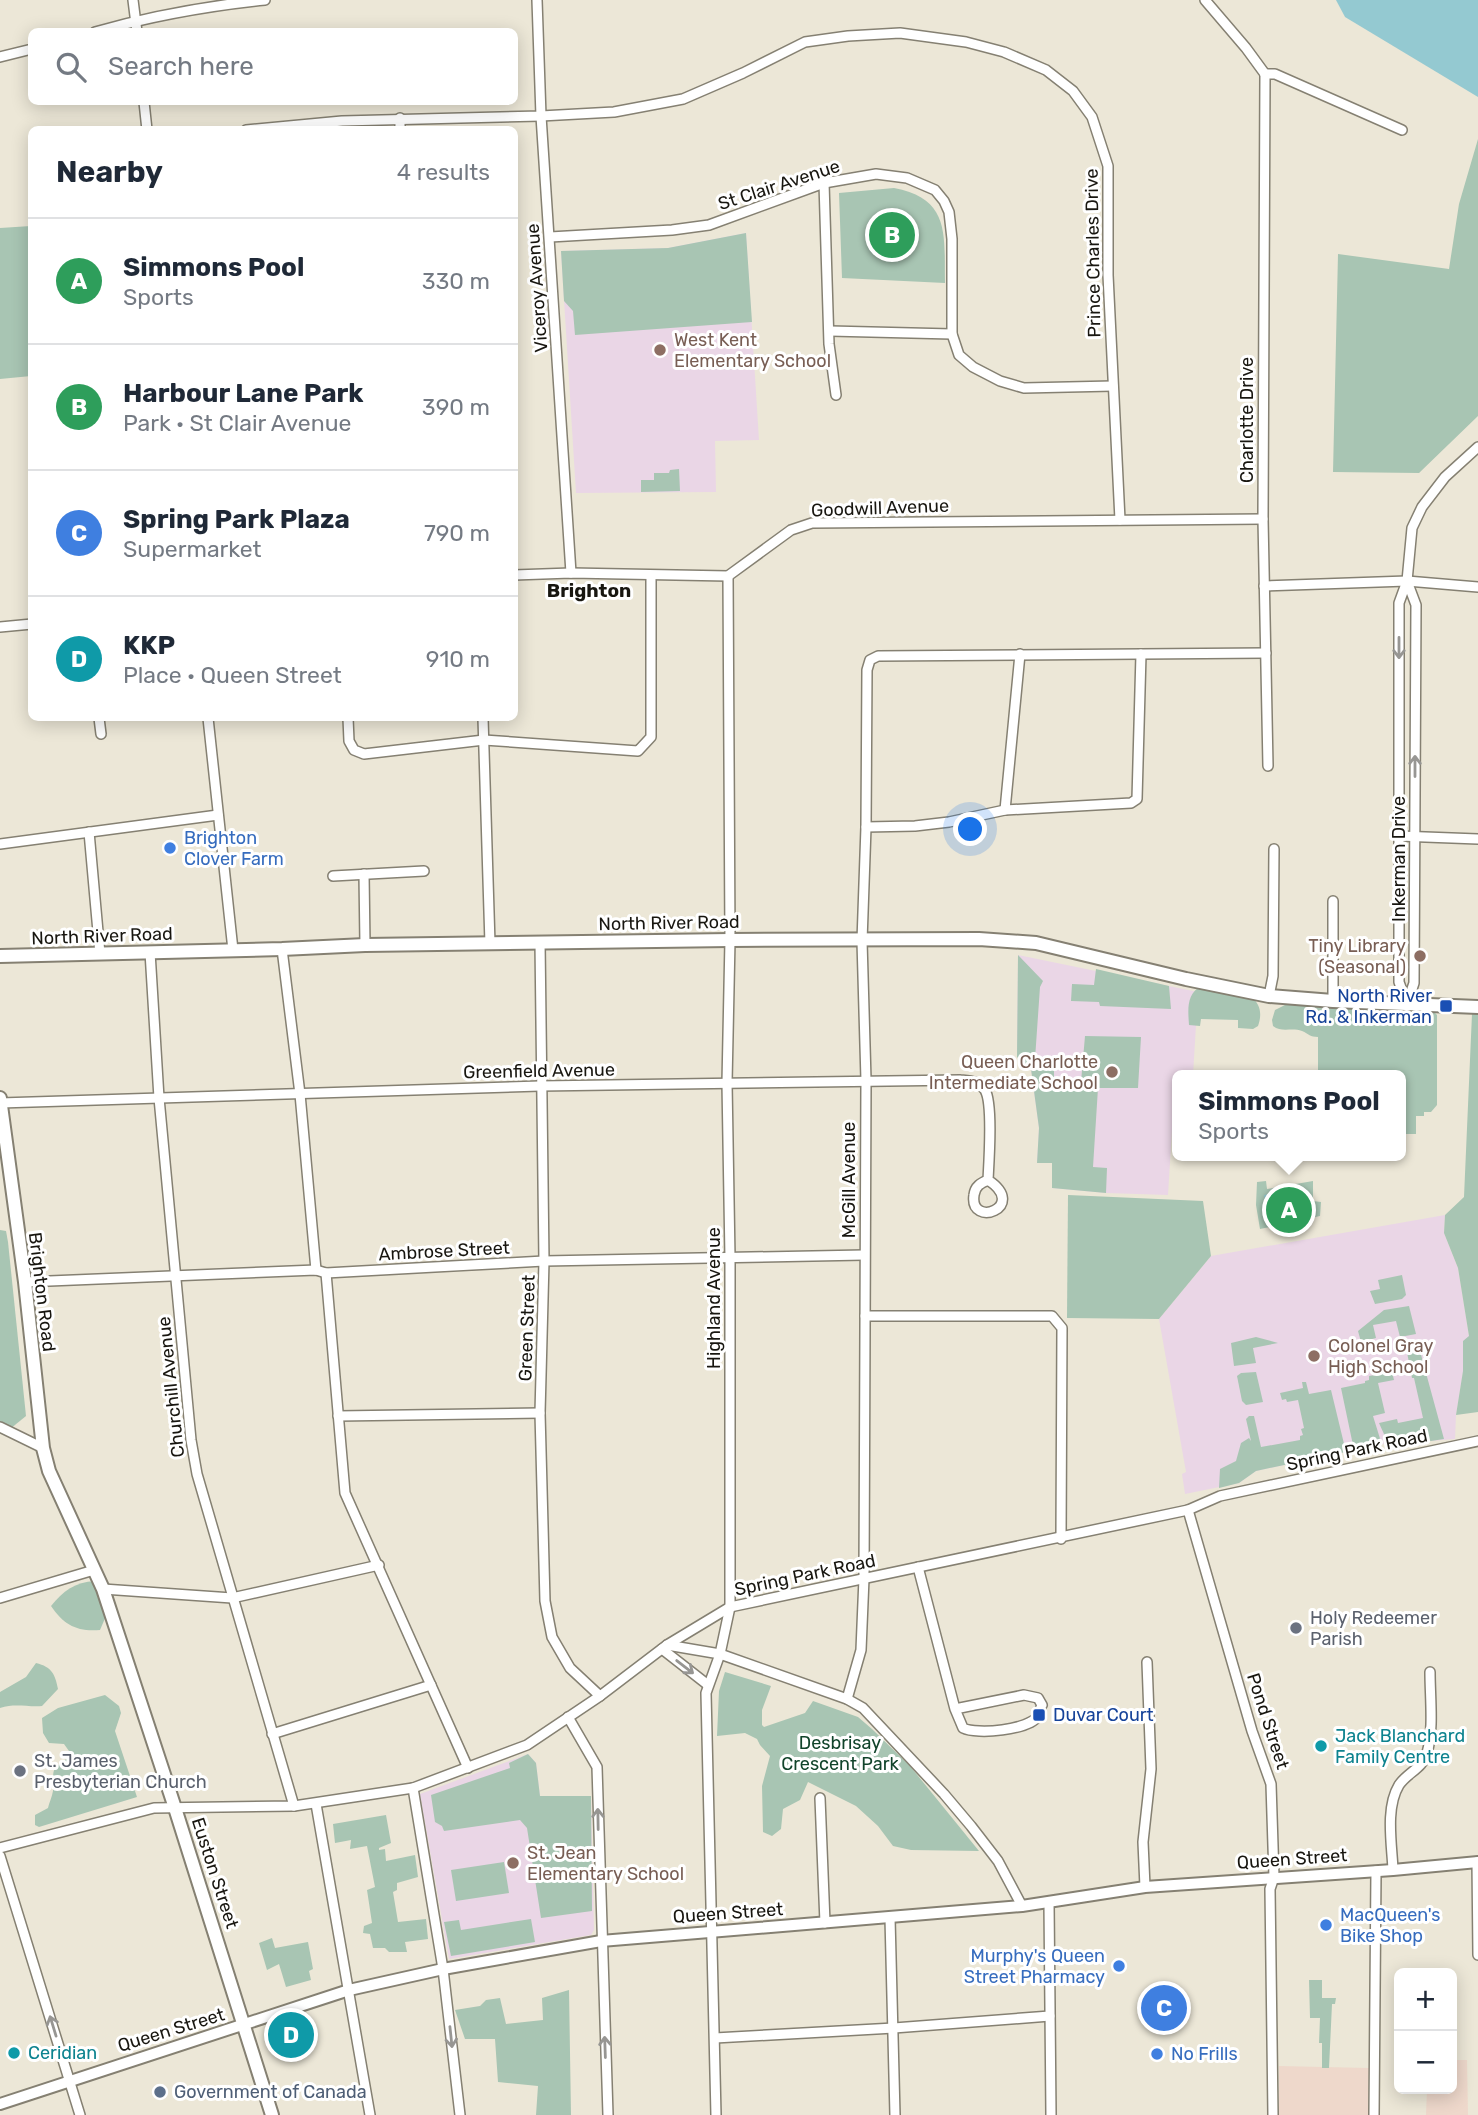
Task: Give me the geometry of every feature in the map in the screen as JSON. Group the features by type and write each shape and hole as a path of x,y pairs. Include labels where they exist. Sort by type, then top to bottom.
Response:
{"main road":[{"name":"North River Road","path":"0,956 365,945 979,939 1036,943 1205,984 1269,996 1478,1007"},
{"name":"Brighton Road","path":"0,1100 25,1282 43,1448 48,1471 74,1526"},
{"name":"Euston Street","path":"74,1526 103,1589 272,2115"}],"street":[{"path":"133,0 136,28"},
{"path":"108,28 204,6 265,0"},
{"name":"Viceroy Avenue","path":"537,0 541,116 571,573"},
{"path":"1205,0 1265,74 1275,74 1402,130"},
{"name":"Prince Charles Drive","path":"289,126 400,118 614,112 683,99 805,42 848,36 900,33 966,42 1004,52 1046,69 1073,91 1092,117 1108,166 1108,275 1120,520"},
{"path":"0,57 28,50"},
{"name":"Charlotte Drive","path":"1265,74 1263,519 1269,766"},
{"path":"144,105 146,126"},
{"path":"400,118 400,126"},
{"name":"St Clair Avenue","path":"550,237 672,230 709,225 824,183 876,174 893,175 935,190 949,212 952,239 952,334 958,355 973,367 1000,381 1024,387 1113,386"},
{"path":"824,183 829,344 836,395"},
{"path":"830,331 952,334"},
{"name":"Inkerman Drive","path":"1406,1004 1399,982 1399,603 1407,581 1412,528 1423,507 1445,477 1478,447"},
{"name":"Goodwill Avenue","path":"728,576 791,530 812,523 1263,519"},
{"path":"518,575 571,573 728,576"},
{"path":"348,721 349,741 354,750 365,754 484,740 638,751 651,737 651,576"},
{"name":"Highland Avenue","path":"708,1685 720,1654 730,1607 728,576"},
{"path":"1264,586 1407,581 1478,587"},
{"name":"Inkerman Drive","path":"1406,1004 1414,983 1416,605 1407,581"},
{"path":"0,627 28,625"},
{"path":"1004,810 1020,654 1266,653"},
{"name":"McGill Avenue","path":"846,1699 861,1650 864,1578 866,1080 862,941 867,670 870,660 878,656 1020,654"},
{"path":"866,827 915,826 1004,810 1131,803 1138,799 1141,654"},
{"path":"99,721 101,734"},
{"path":"208,721 233,950"},
{"path":"483,721 490,944"},
{"path":"0,844 218,815"},
{"path":"89,832 100,954"},
{"path":"1399,836 1478,839"},
{"path":"1269,996 1273,976 1274,849"},
{"path":"333,876 424,871"},
{"path":"364,874 365,945"},
{"path":"1333,901 1333,1001"},
{"name":"Green Street","path":"540,942 544,1262 540,1413 545,1601 552,1637 570,1668 600,1696"},
{"path":"282,949 345,1493 468,1768"},
{"name":"Churchill Avenue","path":"150,952 159,1098 186,1400 197,1474 294,1806"},
{"name":"Greenfield Avenue","path":"0,1100 159,1098 540,1086 960,1080 975,1082 984,1088 989,1102 988,1180"},
{"name":"Ambrose Street","path":"25,1282 544,1262 864,1255"},
{"path":"865,1316 1052,1316 1057,1320 1062,1328 1061,1539"},
{"path":"338,1416 540,1413"},
{"path":"0,1427 43,1448"},
{"name":"Spring Park Road","path":"0,1849 154,1808 294,1806 413,1788 527,1745 600,1696 665,1647 730,1607 1061,1539 1188,1510 1220,1496 1478,1441"},
{"name":"Pond Street","path":"1188,1510 1252,1731 1271,1784 1274,1877 1270,1889 1273,2115"},
{"path":"103,1589 232,1598 379,1565"},
{"path":"918,1567 955,1709 963,1728 970,1732 992,1731 1032,1721 1039,1715 1042,1705 1038,1698 1024,1695 955,1709"},
{"path":"0,1598 94,1570"},
{"path":"665,1647 720,1654 846,1699 863,1708 944,1794 998,1861 1022,1906"},
{"path":"665,1647 708,1685 716,2115"},
{"path":"1145,1887 1143,1842 1151,1769 1147,1662"},
{"path":"1392,1870 1394,1797 1402,1781 1421,1764 1427,1751 1430,1672"},
{"path":"272,1734 431,1685"},
{"path":"568,1717 597,1767 608,2115"},
{"path":"413,1788 443,1969 460,2115"},
{"path":"820,1798 825,1923"},
{"path":"316,1804 370,2115"},
{"path":"0,1856 80,2115"},
{"path":"1478,1862 1478,1955"},
{"name":"Queen Street","path":"0,2104 349,1990 443,1969 601,1941 1022,1906 1145,1887 1478,1862"},
{"path":"1374,2115 1376,1871"},
{"path":"1049,1903 1051,2115"},
{"path":"890,1917 895,2115"},
{"path":"715,2038 1050,2016"}],"shaded area":[{"name":"West Kent Elementary School","path":"746,233 759,440 715,441 716,492 576,493 561,251 668,248"},
{"name":"Queen Charlotte Intermediate School","path":"1018,955 1198,992 1193,1070 1172,1070 1168,1195 1052,1188 1052,1163 1037,1163 1039,1128 1031,1069 1017,1057"},
{"name":"Colonel Gray High School","path":"1445,1215 1444,1233 1458,1268 1469,1336 1456,1415 1455,1439 1431,1441 1417,1437 1256,1471 1239,1483 1185,1494 1182,1474 1186,1472 1159,1319 1211,1256"},
{"name":"St. Jean Elementary School","path":"528,1754 536,1763 540,1796 591,1796 594,1930 591,1935 449,1959 420,1794"},
{"path":"1457,2060 1467,2060 1468,2115 1426,2115 1427,2094 1457,2094"},
{"path":"1279,2066 1369,2068 1368,2115 1279,2115"}],"green space":[{"path":"1478,139 1478,416 1419,473 1333,472 1338,254 1449,269 1459,204"},
{"path":"894,188 913,193 935,210 945,249 945,283 842,278 839,193"},
{"path":"28,226 28,376 0,379 0,228"},
{"path":"746,233 752,322 575,335 573,311 564,301 561,251 668,248"},
{"path":"679,469 680,491 641,492 641,480 654,480 654,473 669,473 670,470"},
{"path":"1018,955 1043,981 1040,987 1035,1059 1045,1059 1045,1064 1054,1064 1054,1082 1092,1086 1081,1082 1085,1036 1141,1037 1138,1088 1098,1088 1093,1167 1107,1168 1106,1193 1052,1188 1052,1163 1037,1163 1039,1128 1031,1069 1017,1057"},
{"path":"1096,969 1169,986 1171,1009 1100,1006 1099,1002 1071,1001 1072,984 1094,985"},
{"path":"1202,986 1251,997 1260,1010 1258,1026 1253,1029 1238,1028 1238,1020 1201,1019 1200,1026 1189,1025 1188,1008 1191,997"},
{"path":"1287,1004 1433,1011 1437,1015 1437,1105 1431,1112 1424,1112 1424,1116 1416,1116 1416,1134 1406,1134 1406,1070 1318,1070 1318,1037 1273,1026 1275,1010"},
{"path":"1472,1014 1478,1014 1478,1412 1456,1415 1463,1371 1463,1341 1469,1336 1458,1268 1444,1233 1445,1215 1464,1197"},
{"path":"1266,1181 1267,1189 1313,1181 1313,1201 1321,1202 1320,1216 1260,1229 1256,1205 1257,1182"},
{"path":"1068,1195 1203,1201 1211,1256 1159,1319 1067,1318"},
{"path":"0,1230 6,1231 8,1242 26,1416 10,1429 0,1424"},
{"path":"1402,1275 1406,1295 1402,1299 1375,1304 1370,1291 1380,1289 1378,1280"},
{"path":"1409,1306 1416,1334 1400,1337 1396,1321 1373,1325 1376,1338 1361,1342 1358,1331 1384,1310"},
{"path":"1256,1337 1278,1343 1253,1348 1256,1363 1234,1366 1231,1343"},
{"path":"1417,1340 1444,1439 1431,1441 1417,1437 1388,1443 1379,1423 1397,1419 1398,1423 1423,1418 1405,1342"},
{"path":"1256,1372 1263,1402 1246,1405 1242,1401 1237,1376 1241,1373"},
{"path":"1392,1372 1394,1380 1378,1383 1385,1413 1373,1416 1382,1445 1354,1450 1341,1388 1365,1383 1369,1376"},
{"path":"1302,1382 1306,1382 1309,1394 1331,1390 1346,1452 1256,1471 1239,1483 1219,1488 1220,1469 1236,1461 1241,1443 1249,1438 1251,1441 1246,1419 1249,1416 1254,1416 1261,1447 1300,1440 1303,1435 1301,1429 1304,1428 1298,1400 1287,1402 1286,1399 1282,1400 1280,1393 1303,1388"},
{"path":"95,1581 106,1616 100,1630 84,1630 72,1626 51,1606 70,1588"},
{"path":"36,1663 52,1672 58,1689 42,1706 16,1705 0,1708 0,1692 26,1677"},
{"name":"Desbrisay Crescent Park","path":"725,1672 771,1686 762,1710 764,1727 805,1713 813,1701 858,1717 910,1766 979,1851 911,1850 893,1846 878,1826 856,1806 808,1782 800,1800 783,1809 781,1829 772,1836 763,1832 762,1786 770,1756 757,1739 745,1733 717,1736 719,1691"},
{"path":"105,1695 119,1706 121,1713 115,1731 137,1797 39,1827 35,1825 35,1815 48,1808 55,1769 68,1758 69,1751 64,1744 49,1743 43,1733 42,1718 58,1708"},
{"path":"528,1754 536,1763 540,1796 591,1796 592,1911 541,1918 527,1828 520,1820 444,1831 442,1826 435,1822 431,1795 510,1768 509,1763"},
{"path":"386,1815 391,1843 379,1850 385,1849 386,1861 415,1855 418,1877 397,1883 397,1890 393,1892 398,1922 426,1919 428,1939 405,1942 407,1952 389,1952 385,1948 373,1948 370,1934 363,1933 364,1926 372,1923 367,1890 375,1887 367,1846 350,1849 351,1840 335,1843 333,1824"},
{"path":"504,1862 509,1893 456,1901 451,1870"},
{"path":"531,1919 535,1942 451,1956 444,1922 459,1920 461,1930"},
{"path":"272,1938 275,1948 308,1942 313,1969 309,1971 311,1980 286,1987 279,1964 267,1970 259,1943"},
{"path":"1309,1980 1322,1980 1322,1998 1336,1998 1335,2004 1332,2004 1329,2068 1322,2068 1320,2018 1310,2018"},
{"path":"569,1990 571,2115 536,2115 538,2086 498,2082 495,2039 465,2039 455,2010 480,2006 486,2000 500,1998 506,2024 543,2020 542,1998"}],"water":[{"path":"1336,0 1478,0 1478,97 1345,17"},
{"path":"1302,1190 1306,1209 1269,1217 1264,1195"}],"place":[{"name":"Harbour Lane Park","path":"892,235"},
{"name":"West Kent Elementary School","path":"660,350"},
{"name":"Brighton Clover Farm","path":"170,848"},
{"name":"Tiny Library (Seasonal)","path":"1420,956"},
{"name":"North River Rd. & Inkerman","path":"1446,1006"},
{"name":"Queen Charlotte Intermediate School","path":"1112,1072"},
{"name":"Simmons Pool","path":"1289,1210"},
{"name":"Colonel Gray High School","path":"1314,1356"},
{"name":"Holy Redeemer Parish","path":"1296,1628"},
{"name":"Duvar Court","path":"1039,1715"},
{"name":"Jack Blanchard Family Centre","path":"1321,1746"},
{"name":"St. James Presbyterian Church","path":"20,1771"},
{"name":"St. Jean Elementary School","path":"513,1863"},
{"name":"MacQueen's Bike Shop","path":"1326,1925"},
{"name":"Murphy's Queen Street Pharmacy","path":"1119,1966"},
{"name":"Spring Park Plaza","path":"1164,2008"},
{"name":"KKP","path":"291,2035"},
{"name":"Ceridian","path":"14,2053"},
{"name":"No Frills","path":"1157,2054"},
{"name":"Government of Canada","path":"160,2092"}],"district":[{"name":"Brighton","path":"589,590"}]}
